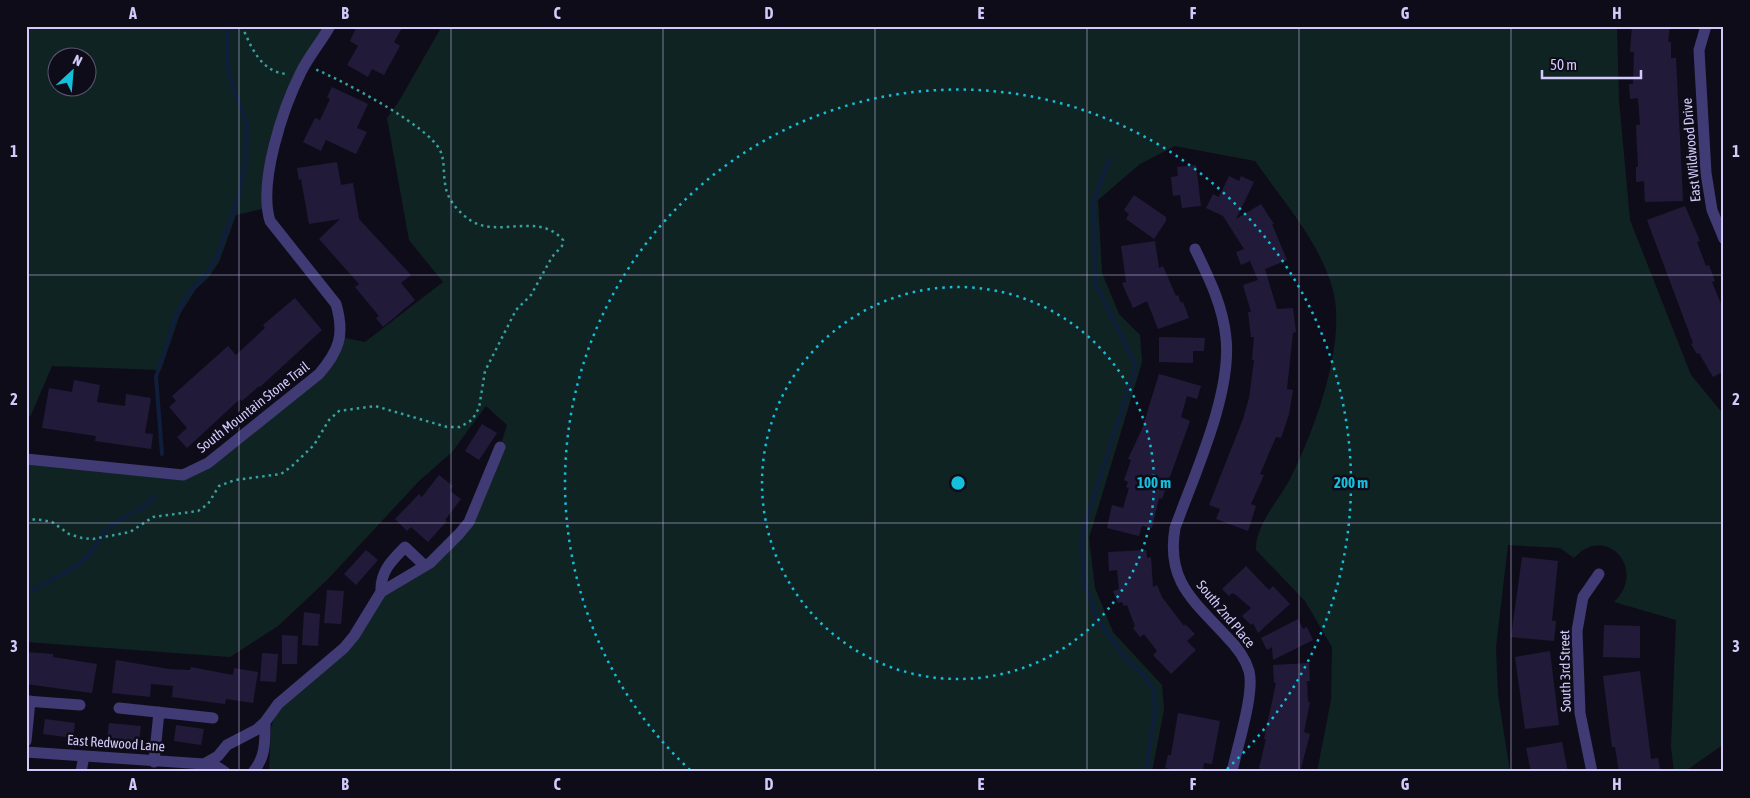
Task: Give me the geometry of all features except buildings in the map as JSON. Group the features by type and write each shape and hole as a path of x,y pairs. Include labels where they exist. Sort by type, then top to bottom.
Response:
{"street":[{"name":"South Mountain Stone Trail","path":"26,459 183,475 208,463 319,374 334,356 340,337 341,321 336,304 326,288 278,234 270,221 266,208 266,194 282,116 302,71 330,26"},
{"name":"East Wildwood Drive","path":"1706,26 1699,50 1706,173 1712,210 1724,239"},
{"name":"South 2nd Place","path":"1195,249 1219,302 1226,339 1227,361 1219,403 1175,528 1172,548 1174,566 1178,578 1192,600 1233,643 1245,659 1250,672 1250,689 1232,772"},
{"path":"204,764 218,756 227,745 256,730 265,722 278,704 344,648 354,636 381,592 430,563 469,522 500,447"},
{"path":"381,592 380,581 387,564 405,547 424,566"},
{"name":"South 3rd Street","path":"1592,772 1580,712 1577,631 1583,597 1599,574"},
{"path":"26,741 28,701 80,706"},
{"path":"119,708 213,718"},
{"path":"154,762 159,712"},
{"path":"253,772 261,763 265,746 265,722"},
{"name":"East Redwood Lane","path":"26,752 204,764 216,766 225,772"},
{"path":"81,772 84,756"}],"path":[{"path":"26,520 52,522 69,534 93,539 130,532 153,517 198,511 208,504 219,486 243,479 280,474 292,466 314,445 329,420 339,412 375,406 446,427 460,427 472,420 480,408 485,371 516,310 531,296 552,257 562,246 563,240 555,230 540,226 516,228 472,221 455,207 445,185 444,162 439,148 421,132 389,108 313,68 283,74 269,67 255,56 242,26"}],"green space":[{"path":"26,26 330,26 282,116 266,208 236,215 219,262 208,278 196,289 180,314 161,370 52,366 31,415 26,419"},
{"path":"442,26 1617,26 1619,100 1630,220 1691,375 1724,415 1724,744 1684,772 1674,772 1671,747 1676,620 1614,602 1623,589 1627,577 1625,565 1619,554 1610,548 1599,545 1586,548 1574,558 1560,548 1508,545 1496,647 1498,695 1510,772 1317,772 1331,700 1332,647 1305,601 1256,550 1259,531 1290,479 1309,437 1326,387 1336,336 1336,312 1333,290 1319,255 1300,222 1255,161 1175,146 1140,164 1098,200 1102,273 1119,314 1140,335 1142,362 1089,538 1095,588 1113,632 1162,685 1164,709 1152,772 269,772 271,728 278,704 344,648 381,592 407,576 459,534 500,447 507,425 486,406 452,452 419,481 328,579 278,626 230,657 26,642 26,459 183,475 319,374 340,337 365,342 443,282 409,240 387,118 398,103"}],"waterway":[{"path":"162,454 156,377 176,315 189,292 207,274 217,256 239,196 246,157 247,123 232,85 227,61 228,26"},
{"path":"1110,159 1094,199 1095,282 1136,366 1086,521 1082,541 1084,586 1091,598 1096,617 1123,655 1146,678 1154,691 1155,711 1146,772"},
{"path":"26,594 77,566 92,551 106,529 149,503 153,496"}]}
